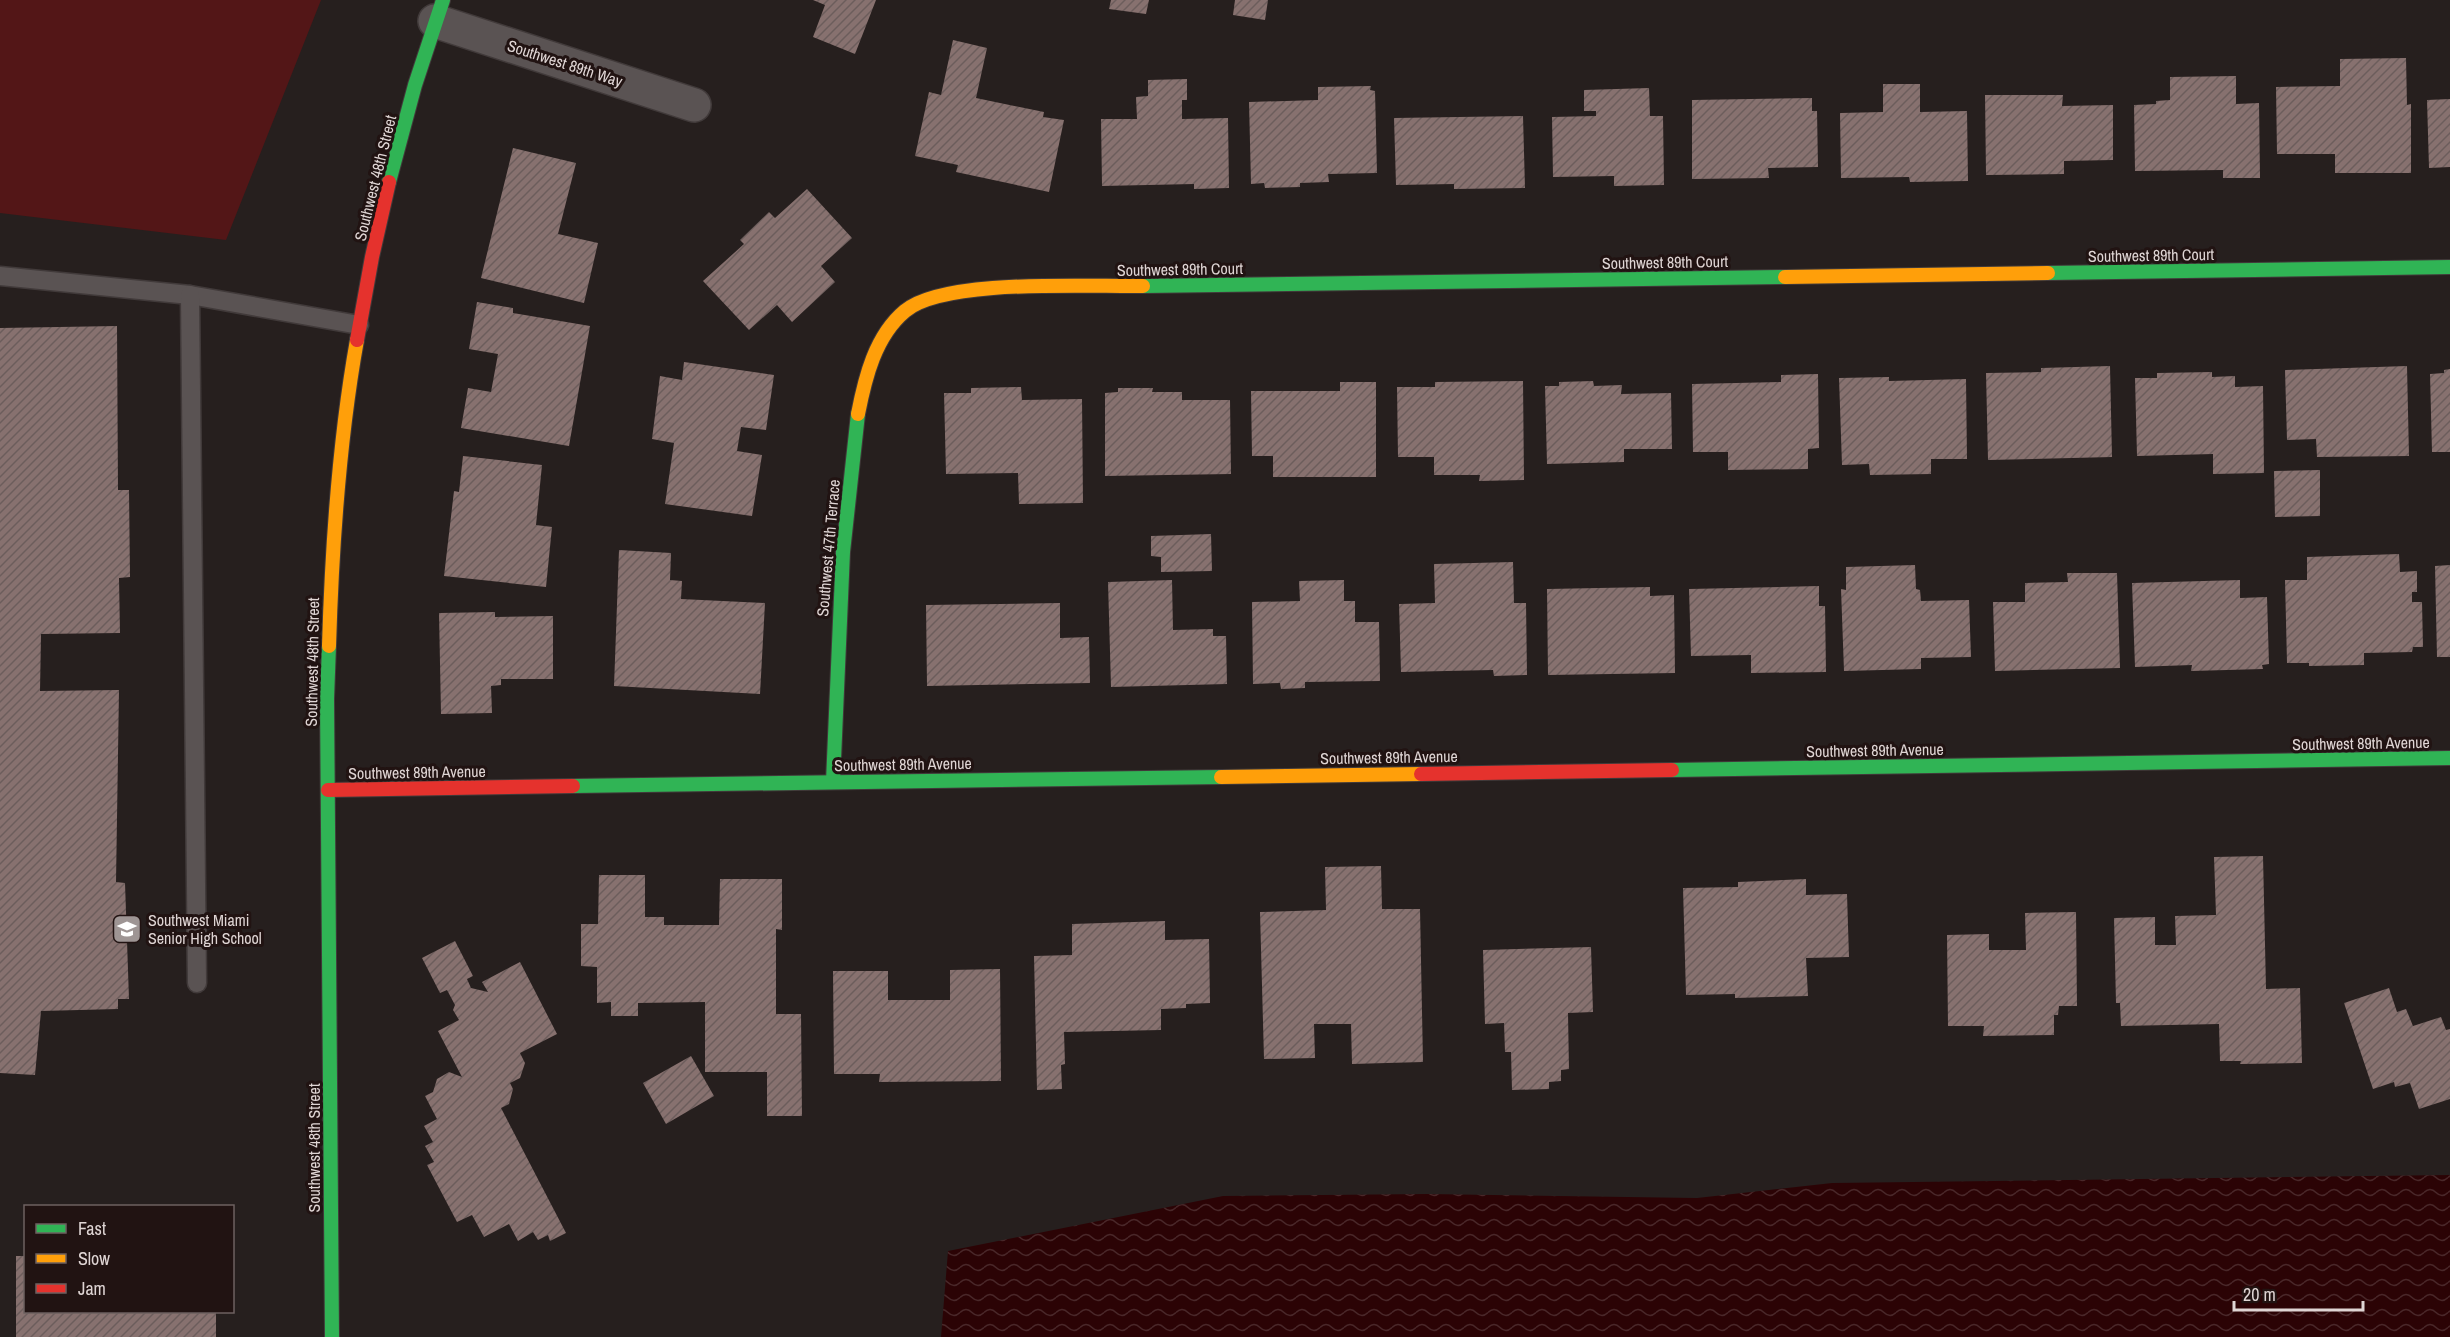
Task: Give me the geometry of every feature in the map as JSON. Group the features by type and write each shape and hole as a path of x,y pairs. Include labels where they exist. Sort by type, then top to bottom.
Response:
{"street":[{"name":"Southwest 89th Way","path":"439,10 694,105"},
{"name":"Southwest 48th Street","path":"332,1337 328,606 345,415 359,325 380,224 407,118 439,10"},
{"name":"Southwest 89th Court","path":"892,325 908,309 930,298 960,291 1001,288 2450,267"},
{"name":"Southwest 47th Terrace","path":"833,782 840,591 853,452 862,400 873,357 892,325"},
{"name":"Southwest 89th Avenue","path":"328,790 2450,758"}],"lane":[{"path":"0,276 190,295 359,325"},
{"path":"190,295 197,983"}],"shaded area":[{"path":"0,0 321,0 226,240 0,213"}],"water":[{"path":"2450,1175 2450,1337 941,1337 948,1251 1223,1196 1427,1194 1697,1198 1832,1183"}],"building":[{"path":"813,0 876,0 855,54 813,37 825,5"},
{"path":"1111,0 1149,0 1146,14 1109,9"},
{"path":"1235,0 1268,0 1265,20 1233,15"},
{"path":"953,40 987,48 976,98 1044,112 1043,117 1064,120 1049,192 956,172 958,165 915,156 929,92 941,95"},
{"path":"2406,58 2407,105 2411,104 2411,173 2335,173 2335,154 2277,154 2276,87 2340,86 2340,59"},
{"path":"2236,76 2236,104 2259,103 2260,178 2223,178 2223,170 2135,171 2134,105 2156,104 2156,101 2170,100 2170,77"},
{"path":"1187,79 1187,100 1182,100 1182,119 1228,118 1229,188 1194,189 1194,184 1102,186 1101,119 1137,119 1136,97 1148,96 1148,80"},
{"path":"1883,84 1920,84 1920,112 1967,111 1968,181 1910,182 1909,177 1841,178 1840,113 1883,112"},
{"path":"1371,86 1370,90 1375,91 1377,173 1328,174 1329,182 1300,183 1300,187 1265,188 1264,183 1251,184 1249,102 1318,100 1318,87"},
{"path":"1649,88 1650,116 1663,116 1664,185 1614,186 1614,176 1553,177 1552,117 1596,116 1596,111 1584,111 1584,90"},
{"path":"1985,95 2063,95 2062,106 2113,105 2113,160 2064,161 2064,174 1986,175"},
{"path":"1812,98 1812,111 1817,111 1818,167 1768,168 1769,178 1692,179 1692,100"},
{"path":"2450,99 2450,167 2429,168 2427,100"},
{"path":"1523,116 1525,188 1454,189 1454,184 1396,185 1394,118"},
{"path":"513,148 576,163 558,234 598,243 584,303 481,278"},
{"path":"807,189 852,238 821,266 835,282 792,322 777,305 749,330 703,281 744,244 740,240 769,212 775,218"},
{"path":"477,302 513,308 513,313 590,326 569,446 461,428 468,388 491,392 498,354 469,349"},
{"path":"117,326 118,490 129,490 130,577 119,578 120,633 41,634 40,691 119,690 116,882 125,883 129,999 118,999 118,1009 41,1011 35,1075 0,1073 0,328"},
{"path":"684,362 774,375 766,430 741,427 737,451 762,455 752,516 665,504 674,443 652,439 660,376 682,380"},
{"path":"2110,366 2112,457 1988,460 1986,373 2041,372 2041,368"},
{"path":"2407,366 2409,456 2317,457 2316,439 2287,440 2285,370"},
{"path":"2450,369 2450,452 2432,452 2430,374 2444,373 2444,370"},
{"path":"2212,372 2212,377 2235,376 2235,387 2263,386 2264,473 2213,474 2213,454 2137,456 2135,378 2157,378 2157,373"},
{"path":"1818,374 1819,448 1808,449 1808,469 1728,470 1728,452 1693,452 1692,384 1781,382 1781,375"},
{"path":"1889,377 1889,381 1966,379 1967,459 1931,459 1931,474 1870,475 1869,464 1842,465 1839,378"},
{"path":"1523,381 1524,480 1479,481 1480,475 1434,475 1434,457 1398,457 1397,387 1435,387 1435,382"},
{"path":"1593,381 1594,386 1622,385 1621,394 1671,393 1672,449 1624,449 1624,462 1547,464 1545,386 1559,386 1559,382"},
{"path":"1340,382 1376,382 1376,477 1273,477 1273,456 1252,456 1251,391 1340,391"},
{"path":"1021,387 1022,400 1082,399 1083,503 1019,504 1018,473 946,474 944,393 971,393 971,388"},
{"path":"1118,388 1153,388 1152,392 1182,392 1182,400 1230,400 1231,474 1105,476 1105,393 1118,392"},
{"path":"463,456 542,465 536,525 552,527 546,587 444,576 454,491 459,492"},
{"path":"2320,470 2320,516 2275,517 2274,471"},
{"path":"1211,534 1212,571 1161,572 1161,557 1151,556 1151,536"},
{"path":"619,550 671,553 670,580 682,581 681,599 765,603 760,694 614,686"},
{"path":"2399,554 2400,572 2417,571 2417,592 2412,592 2412,602 2422,602 2423,647 2413,647 2412,652 2364,653 2364,665 2309,666 2309,663 2287,663 2285,580 2307,580 2307,557"},
{"path":"1513,562 1514,603 1526,603 1527,675 1494,676 1493,670 1401,672 1399,604 1435,603 1434,564"},
{"path":"1915,565 1916,589 1920,590 1921,601 1969,600 1971,657 1921,658 1921,669 1844,671 1841,589 1846,590 1846,567"},
{"path":"2450,565 2450,657 2437,657 2435,566"},
{"path":"2067,573 2117,573 2120,668 1995,671 1993,602 2025,602 2025,583 2068,582"},
{"path":"1172,580 1173,630 1213,629 1213,636 1226,636 1227,684 1111,687 1108,582"},
{"path":"1344,580 1344,601 1355,601 1355,622 1379,622 1380,681 1305,682 1305,688 1281,689 1280,683 1253,684 1252,602 1300,601 1299,581"},
{"path":"2240,580 2240,598 2267,597 2269,664 2262,665 2263,669 2191,671 2192,665 2135,667 2132,583"},
{"path":"1819,586 1819,606 1825,606 1826,672 1751,673 1751,655 1691,656 1689,589"},
{"path":"1650,587 1650,596 1674,595 1675,673 1548,675 1547,589"},
{"path":"1060,603 1060,638 1089,637 1090,683 927,686 926,605"},
{"path":"495,612 495,617 553,616 553,679 501,679 501,685 491,686 492,713 441,714 439,613"},
{"path":"2263,856 2266,989 2300,988 2302,1063 2240,1064 2241,1061 2220,1061 2219,1024 2121,1026 2120,1003 2116,1003 2114,918 2155,917 2155,945 2176,945 2175,916 2216,915 2214,857"},
{"path":"1381,866 1382,909 1420,909 1423,1062 1352,1064 1351,1024 1314,1024 1315,1058 1264,1059 1260,912 1326,910 1325,867"},
{"path":"599,875 645,875 645,917 664,917 664,925 719,925 720,879 782,879 782,930 776,929 776,1014 801,1014 802,1116 767,1116 767,1072 705,1072 705,1002 638,1003 638,1016 611,1016 611,1002 597,1003 597,967 581,966 581,924 598,924"},
{"path":"1806,879 1806,895 1847,894 1849,957 1806,958 1808,996 1735,998 1735,994 1686,995 1683,888 1738,887 1738,882"},
{"path":"2076,912 2077,1006 2059,1006 2058,1015 2054,1015 2054,1035 1983,1036 1984,1026 1948,1026 1947,935 1989,934 1989,950 2026,950 2025,913"},
{"path":"1165,921 1165,940 1209,939 1210,1003 1186,1004 1186,1008 1161,1009 1161,1030 1064,1032 1065,1064 1061,1065 1062,1089 1037,1090 1034,956 1072,955 1072,924"},
{"path":"455,941 473,976 467,979 471,988 488,992 482,982 520,962 557,1034 520,1053 525,1063 520,1078 510,1083 513,1089 509,1104 501,1108 566,1233 550,1241 548,1235 538,1240 533,1232 518,1241 509,1224 484,1237 472,1215 457,1222 427,1165 434,1162 425,1146 433,1142 424,1126 437,1119 425,1096 433,1092 437,1079 449,1072 462,1077 438,1031 459,1020 453,1010 455,1005 447,990 440,993 422,958"},
{"path":"1591,947 1593,1012 1568,1013 1569,1069 1561,1070 1561,1081 1549,1082 1549,1089 1512,1090 1511,1052 1505,1052 1504,1023 1485,1024 1483,950"},
{"path":"1000,969 1001,1081 879,1082 880,1074 834,1074 833,971 888,971 888,1000 950,1000 950,970"},
{"path":"2389,988 2397,1012 2406,1009 2413,1026 2441,1017 2446,1030 2450,1029 2450,1099 2419,1109 2410,1083 2395,1087 2394,1082 2373,1089 2344,1003"},
{"path":"691,1056 714,1096 666,1124 643,1083"},
{"path":"16,1256 24,1256 24,1313 216,1313 216,1337 16,1337"}],"traffic: fast":[{"path":"389,182 415,85 443,0"},
{"path":"2048,273 2450,267"},
{"path":"1143,286 1785,277"},
{"path":"833,782 843,552 858,414"},
{"path":"329,646 327,699 332,1337"},
{"path":"1672,770 2450,758"},
{"path":"573,786 1221,777"}],"traffic: slow":[{"path":"1785,277 2048,273"},
{"path":"858,414 868,372 879,345 895,321 905,311 924,300 951,293 983,289 1143,286"},
{"path":"329,646 337,492 345,416 357,340"},
{"path":"1221,777 1421,774"}],"traffic: jam":[{"path":"357,340 389,182"},
{"path":"1421,774 1672,770"},
{"path":"328,790 573,786"}],"place":[{"name":"Southwest Miami Senior High School","path":"127,929"}]}
